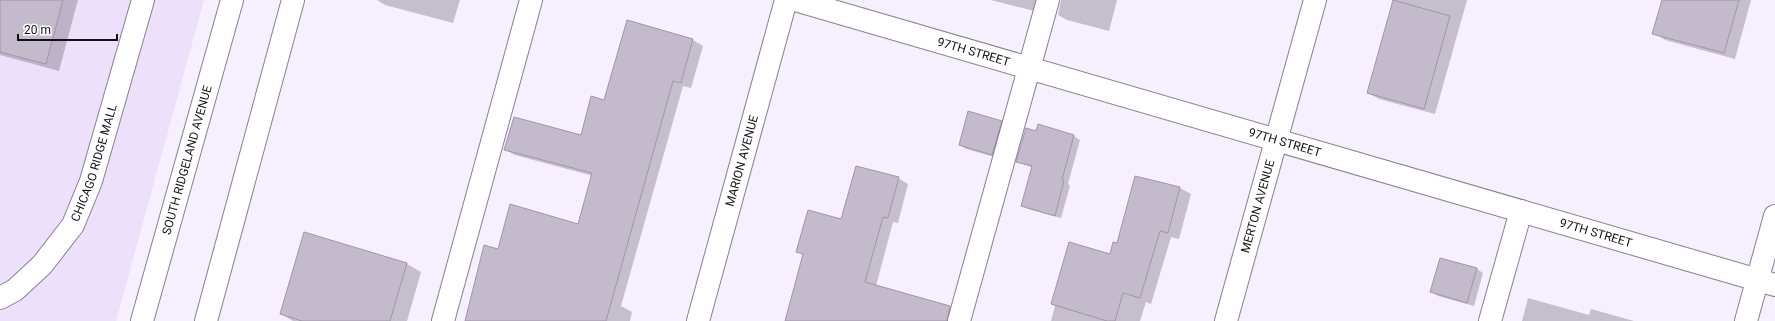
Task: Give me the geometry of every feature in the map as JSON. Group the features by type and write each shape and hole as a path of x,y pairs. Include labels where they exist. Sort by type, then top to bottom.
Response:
{"street":[{"name":"CHICAGO RIDGE MALL","path":"0,298 15,290 42,265 73,225 91,181 143,0"},
{"name":"SOUTH RIDGELAND AVENUE","path":"142,321 232,0"},
{"path":"206,321 292,0"},
{"path":"443,321 531,0"},
{"name":"MARION AVENUE","path":"698,321 786,0"},
{"name":"97TH STREET","path":"795,0 1766,283"},
{"path":"959,321 1048,0"},
{"name":"MERTON AVENUE","path":"1226,321 1315,0"},
{"path":"1490,321 1520,211"},
{"path":"1746,321 1766,283 1775,216"}],"shaded area":[{"path":"0,0 204,0 116,321 0,321"}],"building":[{"path":"0,0 63,0 46,64 0,52"},
{"path":"1393,0 1450,16 1424,109 1367,93"},
{"path":"1662,0 1739,0 1724,53 1652,34"},
{"path":"627,20 693,39 681,83 673,81 606,321 465,321 484,245 498,249 510,204 578,224 592,173 504,150 514,117 581,135 591,96 604,100"},
{"path":"968,111 1002,121 992,155 959,145"},
{"path":"1038,124 1074,135 1062,180 1064,181 1055,216 1021,206 1032,166 1016,162 1026,128 1036,131"},
{"path":"856,166 899,177 888,218 883,217 865,282 950,306 947,321 785,321 803,254 796,252 808,210 841,219"},
{"path":"1135,176 1180,187 1168,233 1160,231 1140,298 1123,293 1115,321 1107,321 1051,304 1069,242 1110,254 1113,242 1117,243"},
{"path":"304,232 407,263 390,321 302,321 280,314"},
{"path":"1440,258 1477,268 1467,303 1430,292"}]}
